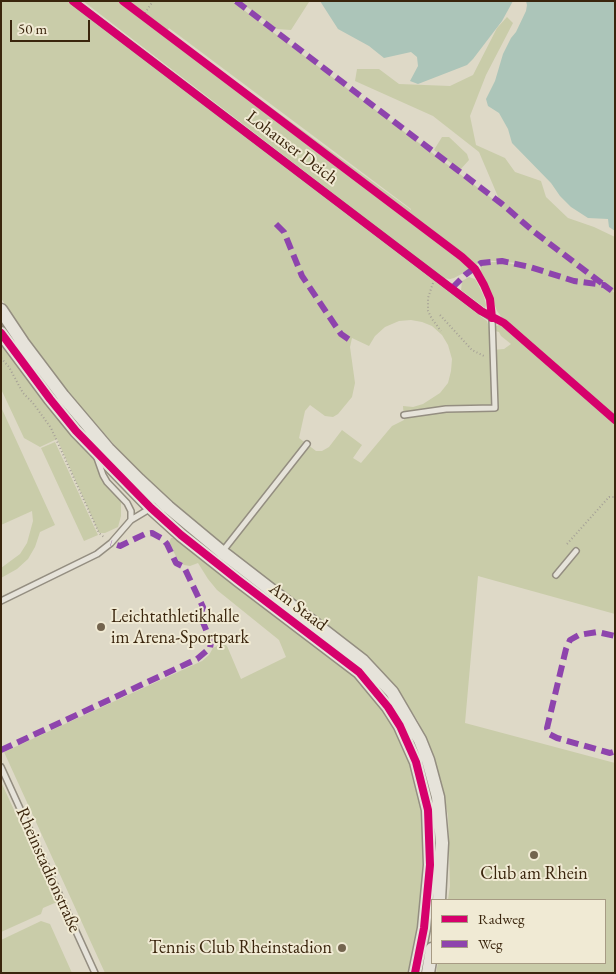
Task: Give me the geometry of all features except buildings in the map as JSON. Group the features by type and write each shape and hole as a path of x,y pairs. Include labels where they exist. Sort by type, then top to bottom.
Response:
{"street":[{"name":"Am Staad","path":"1,310 43,370 108,448 168,507 222,552 363,660 392,692 420,740 438,796 442,843 439,899"},
{"name":"Am Staad","path":"1,333 50,399 96,453 151,508 232,576 359,672 376,691 400,726 420,776 428,810 430,834 430,865 424,928 415,973"},
{"path":"428,973 431,955"}],"lane":[{"name":"Lohauser Deich","path":"73,1 492,318 494,357"},
{"path":"404,415 446,410 496,408 494,357"},
{"path":"222,552 307,444"},
{"path":"96,453 102,475 128,503 131,511 131,520"},
{"path":"1,601 80,564 97,554 111,543 131,520 151,508"},
{"path":"556,575 576,551"},
{"name":"Rheinstadionstraße","path":"1,767 94,973"}],"path":[{"path":"142,16 153,1"},
{"path":"436,276 428,298 428,311 441,330"},
{"path":"440,315 472,350 485,356 494,357"},
{"path":"1,358 9,367 23,393 33,403 51,428 98,533 111,543"},
{"path":"567,544 609,497 615,497"}],"shaded area":[{"path":"1,1 67,1 487,321 492,350 504,349 511,344 499,332 495,331 496,326 502,324 615,422 615,614 478,576 465,723 615,763 615,973 436,973 438,964 606,964 606,899 448,899 450,886 448,816 442,785 418,721 394,685 364,654 201,528 137,470 69,394 14,319 1,298","holes":["411,320 432,326 442,335 448,345 452,359 448,383 440,393 423,404 413,407 403,406 404,420 392,426 361,463 353,458 362,445 342,430 329,447 322,451 316,451 299,438 305,411 310,405 325,416 333,417 338,414 352,397 355,383 350,347 352,338 369,346 375,336 385,327 399,321"]},
{"path":"83,1 232,1 502,206 479,152 433,116 355,81 357,69 379,69 399,84 450,86 473,75 497,28 507,17 513,23 486,75 470,116 476,145 505,158 515,172 541,181 546,197 568,218 615,237 615,290 612,291 615,293 615,417 503,319 497,311 486,282 480,274 481,266 492,262 518,265 517,263 483,260 454,278 443,278","holes":["169,28 411,209 167,31"]},
{"path":"239,1 309,2 291,30 277,29"},
{"path":"320,1 513,1 502,21 467,65 418,84 410,81 418,66 417,57 411,52 384,58 369,46 338,29"},
{"path":"526,1 615,1 615,231 609,227 608,219 588,218 571,207 551,183 512,143 508,129 499,113 488,106 486,99 495,81 503,54 526,11"},
{"path":"442,137 449,137 467,154 469,160 460,170 434,150"},
{"path":"469,277 475,279 478,284 484,297 485,308 461,290 462,281"},
{"path":"1,339 93,454 101,477 121,501 121,516 118,527 105,533 99,533 57,439 40,447 24,438 1,389"},
{"path":"1,407 55,525 40,532 35,547 28,559 17,569 1,578 1,568 20,554 27,543 33,521 32,511 1,525"},
{"path":"55,442 98,535 84,541 41,448"},
{"path":"171,538 177,538 356,677 391,717 415,769 427,840 419,927 411,973 105,973 4,752 202,661 213,648 223,643 227,646 241,679 286,657 279,640 217,590 198,563 190,566 184,565 178,560 169,543"},
{"path":"1,782 57,902 43,908 41,914 1,932"},
{"path":"41,921 50,924 72,973 1,973 1,940"}],"marked path":[{"path":"236,1 502,204 533,231 604,285"},
{"path":"276,224 284,232 302,276 341,334 351,341"},
{"path":"452,288 481,263 502,261 530,267 574,281 604,285 615,293"},
{"path":"1,750 197,659 210,648 211,642 200,615 203,607 184,567 176,563 163,539 152,533 145,534 120,546 111,543"},
{"path":"613,752 610,753 557,738 549,734 547,728 566,649 570,640 579,635 597,632 615,636"}],"cycle path":[{"path":"73,1 481,311 504,323 615,420"},
{"path":"123,1 462,257 475,269 484,285 490,299 492,318"},
{"path":"1,333 76,431 151,508 181,535 238,580 359,672 388,707 400,726 416,762 428,810 430,865 424,928 415,973"}],"place":[{"name":"Leichtathletikhalle im Arena-Sportpark","path":"101,627"},
{"name":"Club am Rhein","path":"534,855"},
{"name":"Tennis Club Rheinstadion","path":"342,948"}]}
